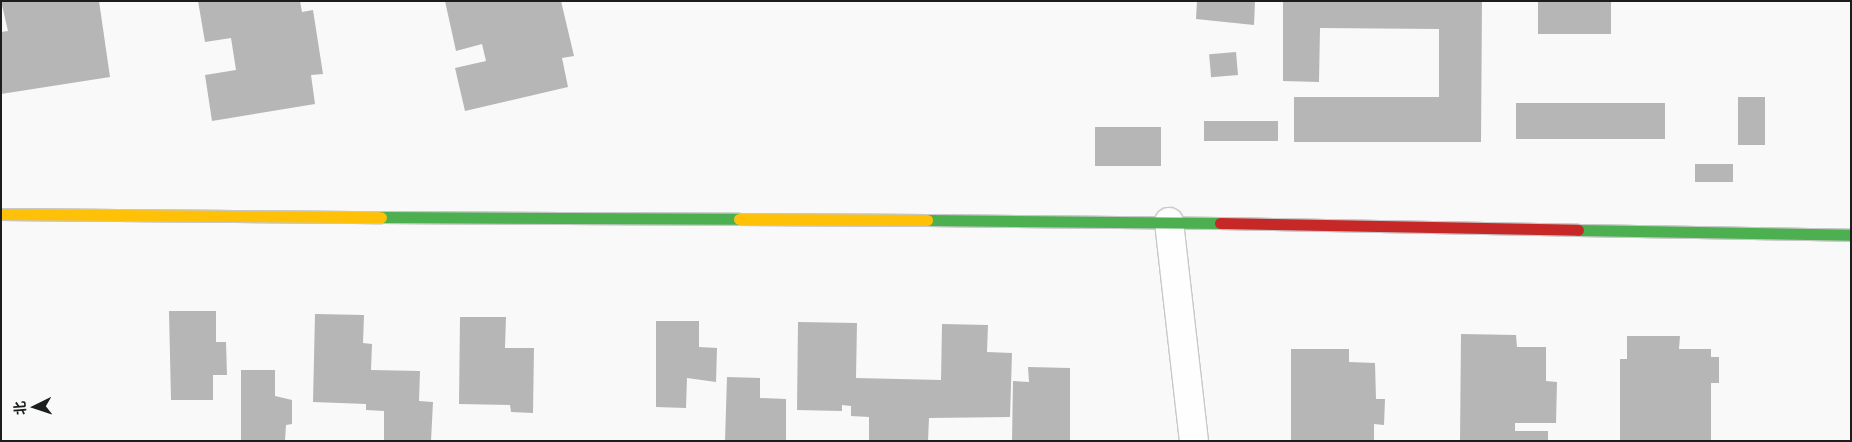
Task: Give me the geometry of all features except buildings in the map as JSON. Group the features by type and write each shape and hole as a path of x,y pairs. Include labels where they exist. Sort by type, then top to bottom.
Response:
{"street":[{"path":"1,214 1169,222 1851,235"},
{"path":"1169,222 1194,441"}],"traffic: fast":[{"path":"381,217 739,219"},
{"path":"927,220 1220,223"},
{"path":"1578,230 1851,235"}],"traffic: slow":[{"path":"1,214 381,217"},
{"path":"739,219 927,220"}],"traffic: jam":[{"path":"1220,223 1578,230"}]}
